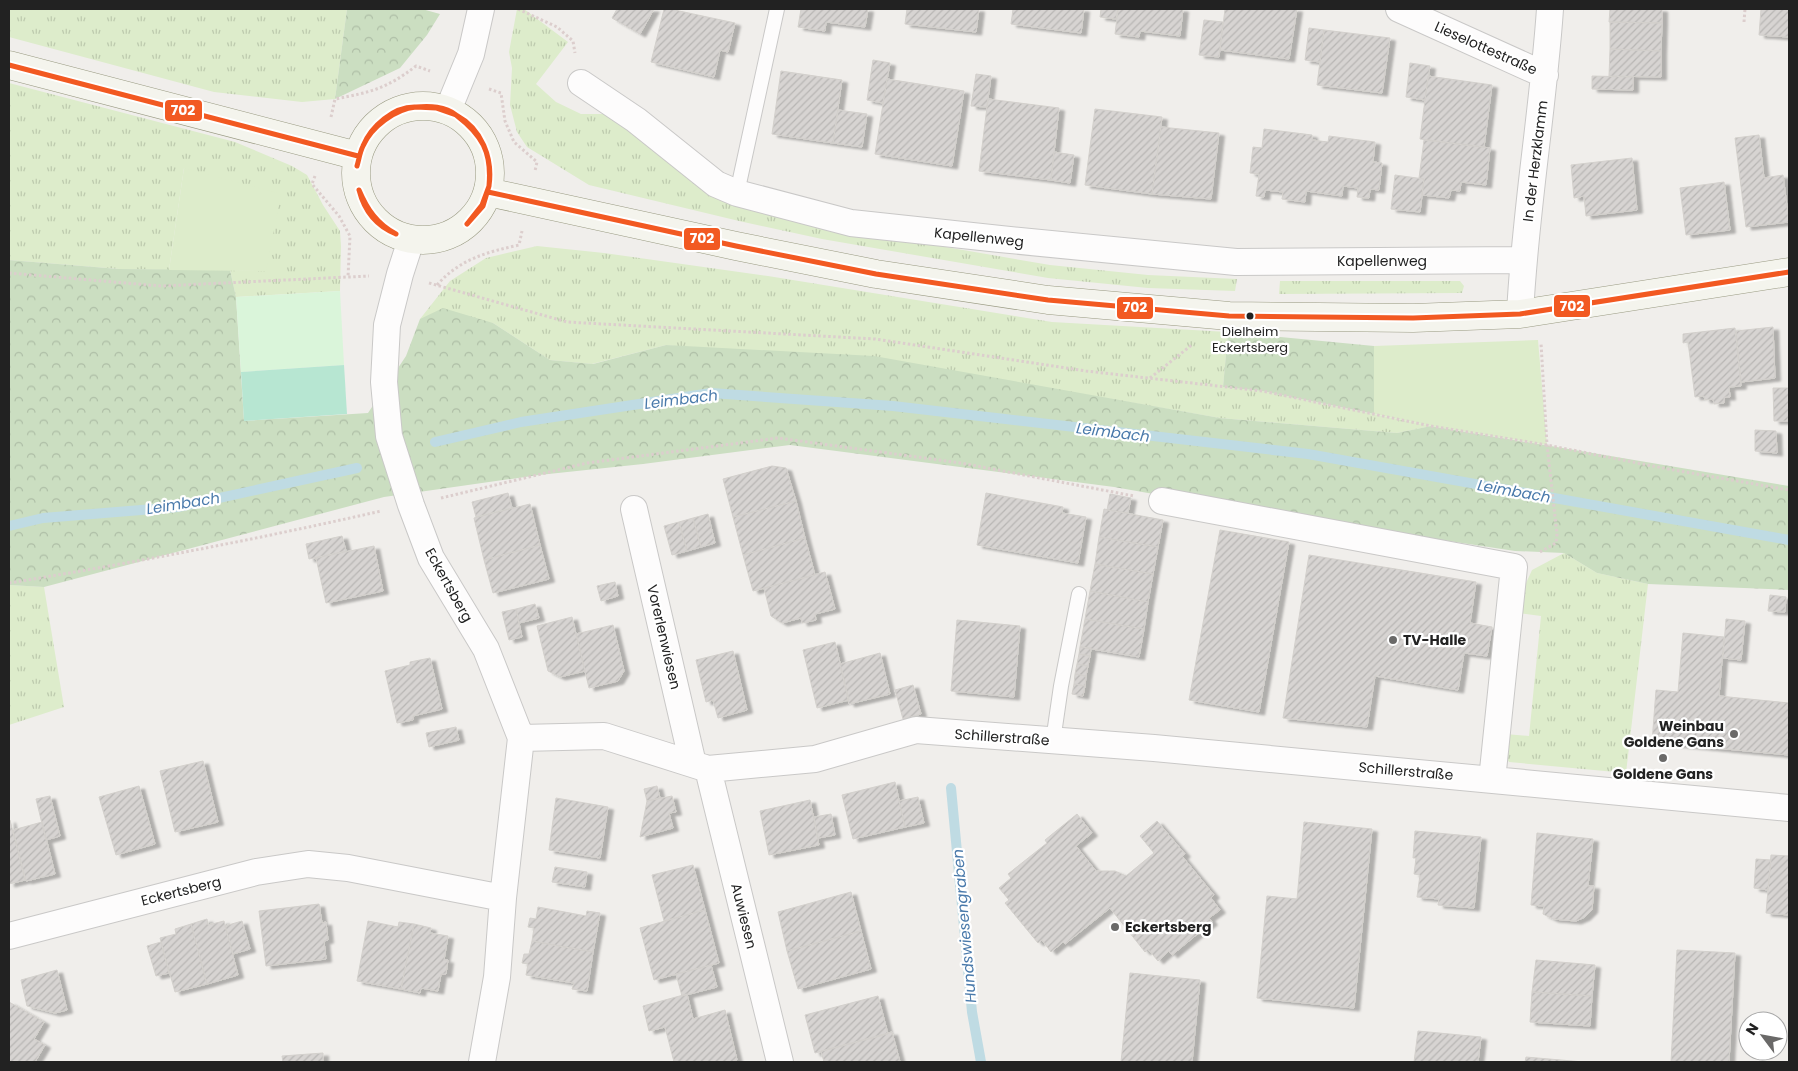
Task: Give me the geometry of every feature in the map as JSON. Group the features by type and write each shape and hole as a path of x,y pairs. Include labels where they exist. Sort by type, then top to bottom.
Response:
{"main road":[{"path":"9,65 358,156"},
{"path":"425,106 448,110 465,120 479,135 488,153 490,172 488,192 480,210 467,225 450,236 431,240 411,240 390,232 373,218 361,200 356,178 358,156 368,135 383,119 403,109 425,106"},
{"path":"488,192 728,245 876,274 1048,300 1229,316 1413,318 1529,313 1789,272"}],"street":[{"path":"448,110 471,54 481,9"},
{"name":"Lieselottestraße","path":"1399,9 1546,74"},
{"name":"In der Herzklamm","path":"1529,313 1523,260 1546,74 1550,9"},
{"name":"Kapellenweg","path":"581,82 636,120 716,184 737,193 851,222 1000,239 1236,262 1523,260"},
{"name":"Eckertsberg","path":"411,240 387,325 384,382 389,436 411,505 431,558 486,649 521,738 503,898 497,977 482,1062"},
{"path":"1162,501 1514,568 1492,780"},
{"name":"Vorerlenwiesen","path":"634,509 701,766"},
{"name":"Schillerstraße","path":"521,738 604,736 701,766 815,759 916,730 1164,749 1789,808"},
{"name":"Auwiesen","path":"701,766 780,1062"},
{"name":"Eckertsberg","path":"9,936 256,872 308,864 348,868 503,898"}],"lane":[{"path":"737,193 777,9"},
{"path":"1053,740 1061,686 1079,594"}],"path":[{"path":"518,9 557,27 573,41 581,82"},
{"path":"1744,22 1745,9"},
{"path":"348,277 350,236 339,216 312,184 326,147 334,99 371,92 397,80 416,66 459,82 501,92 505,121 514,142 537,162 519,244 493,251 465,262 446,275 437,285"},
{"path":"9,274 161,286 400,274 567,322 875,339 1086,371 1262,391 1431,426 1547,445 1789,490"},
{"path":"1529,313 1552,478 1557,534"},
{"path":"1150,378 1229,316"},
{"path":"9,583 93,569 301,529 587,463 778,438 962,463 1162,501"}],"green space":[{"path":"9,9 347,9 335,99 302,102 214,92 9,37"},
{"path":"347,9 422,9 440,14 427,35 400,68 335,99"},
{"path":"517,9 524,9 568,42 536,84 556,102 581,114 612,114 699,179 712,197 824,226 1050,265 1148,275 1237,279 1235,291 1148,288 1048,278 822,239 589,185 527,147 517,132 510,105 512,68 509,52"},
{"path":"9,83 235,142 292,166 307,175 340,231 340,291 236,297 230,270 266,271 184,168 169,270 119,269 9,260"},
{"path":"184,168 281,194 266,271 169,270"},
{"path":"537,246 604,253 768,276 1052,322 1228,332 1223,387 1262,391 1431,426 1397,433 1220,418 1082,394 666,345 592,364 550,360 493,323 420,319 450,281 486,258"},
{"path":"9,260 119,269 230,270 236,297 244,421 368,413 406,356 420,319 443,308 493,323 550,360 593,364 666,345 874,356 1220,418 1397,433 1431,426 1789,486 1789,590 1648,584 1597,573 1564,553 1515,551 1250,511 1114,487 790,445 539,475 384,497 44,587 9,585"},
{"path":"1280,281 1460,281 1464,286 1462,293 1279,294"},
{"path":"340,291 344,365 241,372 236,297"},
{"path":"1228,332 1374,346 1374,414 1262,391 1223,387"},
{"path":"1538,340 1547,445 1431,426 1374,414 1374,346"},
{"path":"344,365 347,414 244,421 241,372"},
{"path":"1564,553 1597,573 1648,584 1626,773 1509,762 1504,754 1505,734 1529,736 1541,616 1518,613 1521,594 1532,570"},
{"path":"9,585 44,587 64,707 9,725"}],"building":[{"path":"617,9 654,9 640,34 612,18"},
{"path":"664,9 735,23 728,52 720,50 714,77 651,62"},
{"path":"801,9 868,9 865,27 826,22 825,31 798,27"},
{"path":"907,9 979,9 976,32 905,24"},
{"path":"1013,9 1084,9 1081,33 1011,24"},
{"path":"1101,9 1118,9 1116,19 1100,17"},
{"path":"1118,9 1183,9 1180,36 1140,31 1139,37 1115,34"},
{"path":"1225,9 1297,9 1289,59 1220,50"},
{"path":"1610,9 1662,9 1662,23 1609,22"},
{"path":"1761,9 1789,9 1789,37 1759,35"},
{"path":"1204,20 1223,22 1219,57 1199,55"},
{"path":"1610,22 1662,23 1661,51 1610,49"},
{"path":"1309,28 1324,30 1320,62 1305,60"},
{"path":"1324,30 1390,38 1382,93 1317,85"},
{"path":"1610,49 1661,51 1661,77 1609,76"},
{"path":"873,60 890,63 883,103 867,100"},
{"path":"1410,63 1430,66 1425,100 1406,97"},
{"path":"781,71 842,80 833,143 772,134"},
{"path":"976,74 991,76 987,107 971,106"},
{"path":"1428,76 1492,85 1484,147 1420,139"},
{"path":"1592,76 1633,77 1633,90 1592,89"},
{"path":"887,79 964,91 952,166 875,154"},
{"path":"988,99 1059,108 1051,180 979,171"},
{"path":"1095,109 1162,117 1152,194 1085,185"},
{"path":"838,110 867,114 862,147 833,143"},
{"path":"1161,127 1219,133 1211,199 1152,194"},
{"path":"1264,129 1312,135 1312,140 1328,142 1329,136 1375,142 1373,162 1382,163 1379,190 1370,189 1369,198 1357,197 1358,188 1343,186 1342,196 1306,191 1305,202 1282,199 1283,192 1265,190 1264,197 1256,196 1259,174 1250,173 1253,147 1262,148"},
{"path":"1759,135 1764,178 1783,175 1789,222 1746,227 1735,138"},
{"path":"1424,140 1490,148 1486,185 1461,182 1460,191 1451,190 1449,198 1422,195 1424,179 1419,178"},
{"path":"1054,152 1074,155 1070,183 1051,180"},
{"path":"1632,158 1637,210 1586,216 1584,196 1574,198 1571,165"},
{"path":"1395,175 1424,179 1420,212 1391,209"},
{"path":"1724,182 1730,230 1686,235 1680,188"},
{"path":"1773,327 1775,378 1741,382 1736,331"},
{"path":"1735,328 1741,386 1729,387 1730,397 1724,397 1724,403 1714,404 1713,399 1705,400 1704,396 1695,397 1688,342 1683,343 1683,334"},
{"path":"1773,388 1789,388 1789,421 1774,421"},
{"path":"1755,430 1776,431 1777,453 1755,451"},
{"path":"772,466 786,468 796,501 733,517 723,479"},
{"path":"508,493 512,508 476,517 472,502"},
{"path":"986,493 1063,507 1062,513 1086,517 1078,563 977,545"},
{"path":"1110,494 1131,498 1128,513 1107,510"},
{"path":"796,501 805,538 743,555 733,517"},
{"path":"530,504 540,545 484,560 474,518"},
{"path":"1104,509 1163,520 1158,547 1099,537"},
{"path":"708,514 715,543 701,547 693,518"},
{"path":"693,518 701,547 687,551 679,522"},
{"path":"679,522 687,551 672,555 664,526"},
{"path":"1220,530 1289,542 1259,712 1189,700"},
{"path":"342,536 346,551 309,559 306,544"},
{"path":"1099,537 1158,547 1153,574 1095,564"},
{"path":"805,538 815,575 753,591 743,555"},
{"path":"540,545 549,579 493,593 484,560"},
{"path":"374,546 383,591 326,603 316,558"},
{"name":"TV-Halle","path":"1309,555 1476,582 1470,623 1492,627 1487,656 1464,653 1458,690 1375,676 1367,727 1283,718"},
{"path":"1095,564 1153,574 1148,602 1090,591"},
{"path":"825,572 835,609 815,614 816,620 802,623 801,618 782,623 771,616 764,588"},
{"path":"615,582 618,596 601,601 597,586"},
{"path":"1090,591 1148,602 1144,629 1085,619"},
{"path":"1770,595 1786,597 1785,612 1768,611"},
{"path":"535,604 539,618 519,623 516,609"},
{"path":"516,609 522,637 509,640 502,612"},
{"path":"572,617 585,671 560,677 548,671 537,626"},
{"path":"1085,619 1144,629 1139,657 1080,647"},
{"path":"1726,619 1745,621 1741,660 1723,658"},
{"path":"957,620 1020,626 1014,697 951,691"},
{"path":"613,625 624,671 618,681 589,688 576,634"},
{"path":"1683,633 1724,637 1719,696 1789,703 1789,755 1652,742 1656,690 1678,692"},
{"path":"835,642 849,700 817,708 803,650"},
{"path":"1080,647 1091,648 1090,656 1079,654"},
{"path":"733,651 747,710 718,718 713,700 706,702 696,660"},
{"path":"880,653 890,694 849,704 840,664"},
{"path":"1079,654 1090,656 1088,666 1077,664"},
{"path":"430,658 442,709 413,716 413,720 397,723 385,671 410,665 410,662"},
{"path":"1077,664 1088,666 1086,676 1075,674"},
{"path":"1075,674 1086,676 1085,686 1074,684"},
{"path":"1074,684 1085,686 1083,696 1072,694"},
{"path":"913,685 921,714 903,719 895,690"},
{"path":"456,727 459,740 429,747 426,733"},
{"path":"203,761 218,822 175,832 160,771"},
{"path":"895,782 905,827 853,839 842,795"},
{"path":"139,786 155,844 116,855 99,797"},
{"path":"657,786 660,798 647,801 644,789"},
{"path":"50,796 60,836 46,840 36,799"},
{"path":"672,796 676,812 669,813 673,828 640,837 647,801"},
{"path":"918,797 924,823 905,827 899,801"},
{"path":"556,798 608,807 600,858 549,850"},
{"path":"810,800 819,845 769,855 760,811"},
{"path":"831,814 835,835 818,838 814,817"},
{"path":"1077,814 1092,833 1076,846 1096,871 1115,871 1126,876 1154,853 1140,836 1157,821 1185,854 1182,856 1214,895 1211,898 1220,910 1209,918 1212,922 1172,955 1169,951 1158,961 1148,949 1145,952 1110,908 1065,944 1063,942 1051,952 1042,940 1038,943 1005,903 1009,900 999,888 1011,878 1008,874 1047,843 1045,840"},
{"path":"9,820 25,880 9,884"},
{"path":"42,822 55,874 26,881 13,830"},
{"path":"1304,822 1372,829 1354,1008 1257,998 1267,896 1297,899"},
{"path":"1415,831 1481,837 1474,908 1438,905 1439,899 1417,897 1420,875 1414,874 1416,858 1413,858"},
{"path":"1537,833 1593,839 1588,886 1594,886 1592,910 1585,917 1576,921 1553,919 1543,914 1544,906 1531,905"},
{"path":"1771,855 1789,856 1789,915 1766,913"},
{"path":"1756,859 1771,860 1768,890 1754,888"},
{"path":"693,865 705,910 664,921 652,875"},
{"path":"555,867 587,872 585,887 552,882"},
{"path":"851,892 861,931 787,951 778,912"},
{"path":"319,904 322,923 326,922 328,940 324,941 326,959 266,966 259,911"},
{"path":"538,907 586,916 587,911 600,913 593,952 532,941 534,928 528,927 530,918 536,919"},
{"path":"705,910 719,963 654,980 640,928"},
{"path":"207,919 208,925 224,921 238,975 207,984 191,924"},
{"path":"242,921 250,949 233,954 225,926"},
{"path":"368,921 398,927 399,922 414,924 401,989 357,981"},
{"path":"191,924 207,984 175,992 160,938 176,934 175,929"},
{"path":"414,924 431,928 430,933 448,936 444,960 448,960 446,974 441,974 438,991 421,988 420,993 401,989"},
{"path":"861,931 871,969 798,989 787,951"},
{"path":"532,941 593,952 587,991 572,989 574,983 526,975 528,964 522,963 524,954 529,954"},
{"path":"161,942 169,973 156,976 147,946"},
{"path":"1677,950 1735,953 1729,1062 1671,1062"},
{"path":"1536,960 1595,965 1592,996 1532,992"},
{"path":"711,965 717,987 682,996 676,974"},
{"path":"57,970 67,1010 55,1013 27,1006 21,980"},
{"path":"1130,973 1200,980 1192,1062 1121,1062"},
{"path":"1532,992 1592,996 1590,1026 1530,1022"},
{"path":"687,994 693,1019 725,1010 737,1060 731,1062 674,1062 665,1027 649,1031 643,1006"},
{"path":"878,996 888,1034 815,1053 805,1015"},
{"path":"9,1002 44,1022 34,1039 45,1045 35,1062 9,1062"},
{"path":"1418,1031 1481,1037 1478,1062 1414,1062"},
{"path":"892,1032 900,1062 824,1062 821,1051"},
{"path":"323,1053 323,1062 283,1062 282,1056"},
{"path":"1526,1057 1584,1062 1525,1062"}],"waterway":[{"name":"Leimbach","path":"435,442 521,422 711,393 893,406 1308,454 1789,540"},
{"name":"Leimbach","path":"9,526 43,518 178,507 357,468"},
{"name":"Hundswiesengraben","path":"951,788 972,1012 981,1062"}],"transit line":[{"name":"702","path":"9,65 358,156"},
{"name":"702","path":"357,166 361,151 377,125 400,110 416,107"},
{"name":"702","path":"357,166 363,146 372,132 392,115 408,108 416,107"},
{"name":"702","path":"416,107 436,108 456,115"},
{"name":"702","path":"416,107 442,108 456,115"},
{"name":"702","path":"456,115 473,128 484,145 489,165 489,186"},
{"name":"702","path":"456,115 473,130 483,145 489,163 489,186"},
{"name":"702","path":"467,224 482,205 489,186"},
{"name":"702","path":"467,224 483,206 489,186"},
{"name":"702","path":"359,190 373,215 383,226 396,234"},
{"name":"702","path":"359,190 364,204 372,217 382,227 396,234"},
{"name":"702","path":"488,192 736,246 876,274 1048,300 1229,316 1413,318 1520,314 1789,272"}],"place":[{"name":"Dielheim Eckertsberg","path":"1250,316"},
{"name":"TV-Halle","path":"1393,640"},
{"name":"Weinbau Goldene Gans","path":"1734,734"},
{"name":"Goldene Gans","path":"1663,758"},
{"name":"Eckertsberg","path":"1115,927"}]}
